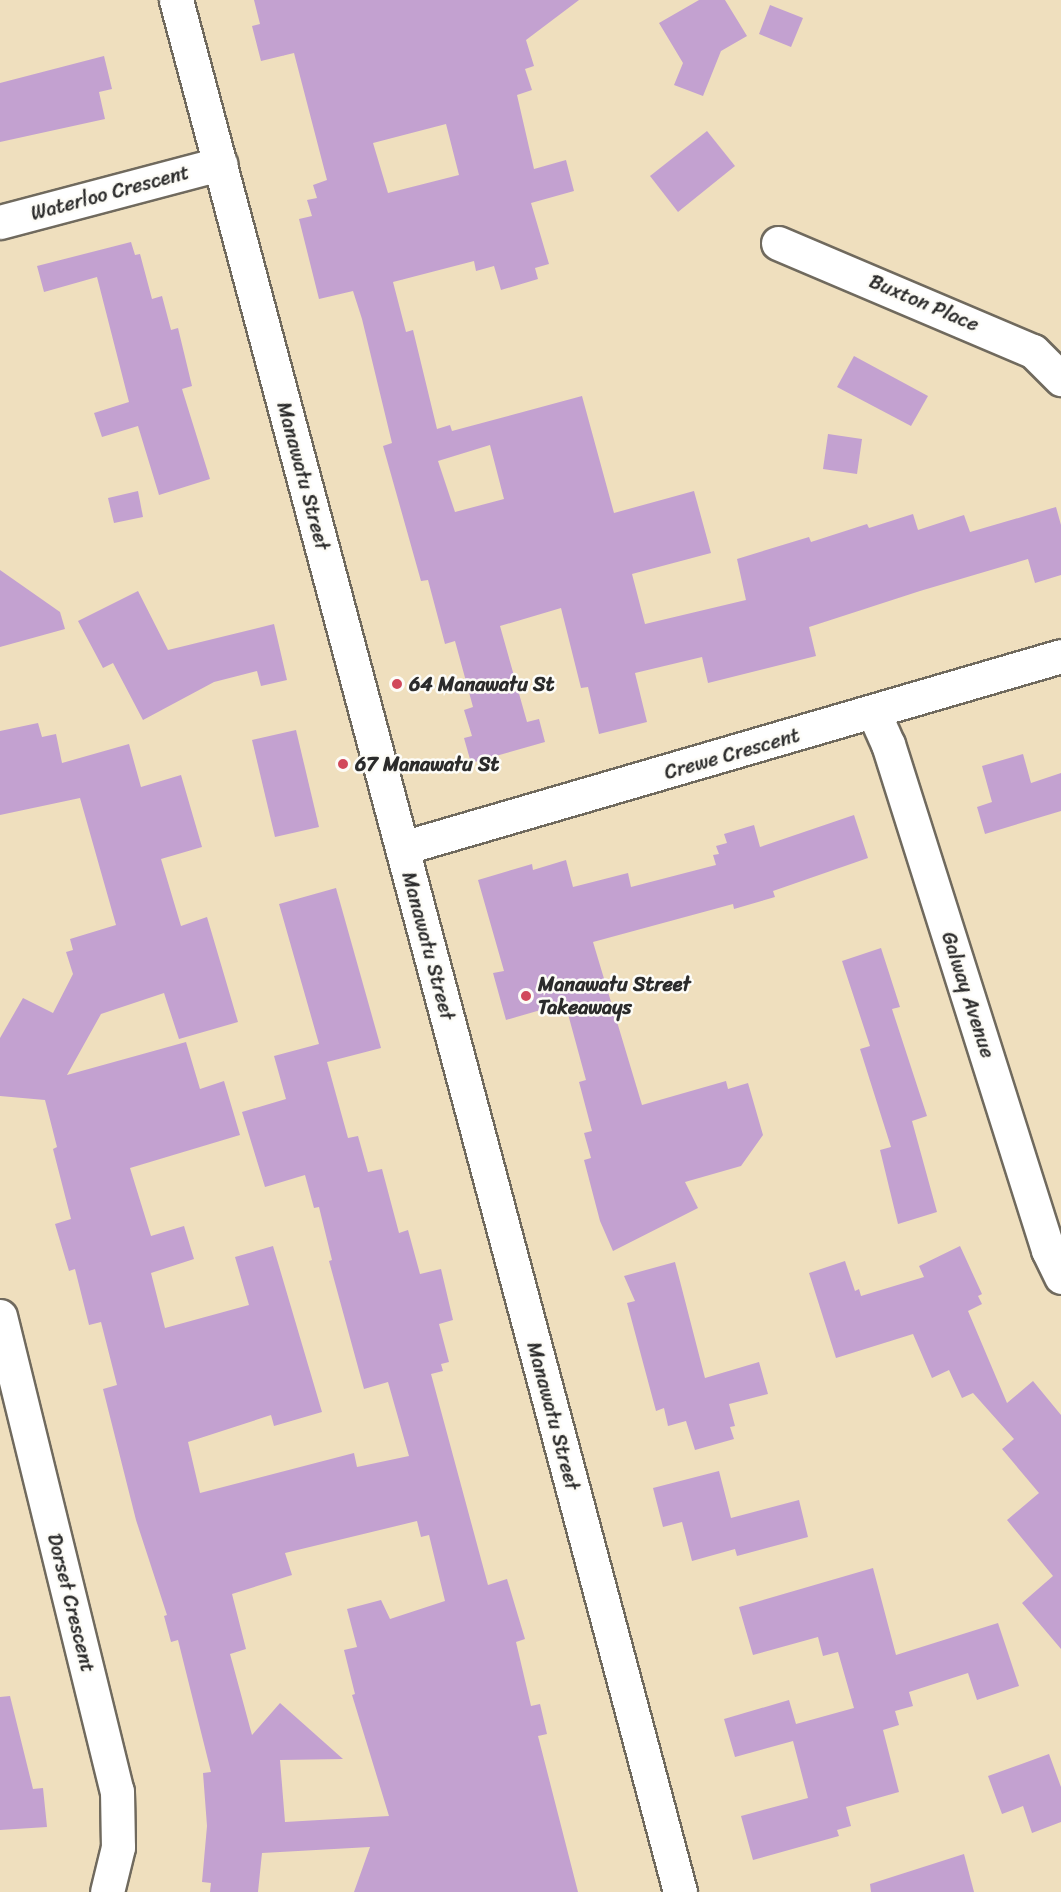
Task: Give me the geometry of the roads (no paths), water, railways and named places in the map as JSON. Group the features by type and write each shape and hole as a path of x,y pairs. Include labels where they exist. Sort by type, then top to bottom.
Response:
{"street":[{"name":"Manawatu Street","path":"176,0 680,1892"},
{"name":"Waterloo Crescent","path":"0,222 220,164"},
{"name":"Buxton Place","path":"778,243 1033,351 1061,379"},
{"name":"Crewe Crescent","path":"402,849 874,713 1061,656"},
{"name":"Galway Avenue","path":"874,713 888,744 1048,1250 1061,1277"},
{"name":"Dorset Crescent","path":"0,1316 117,1791 118,1847 107,1892"}],"place":[{"name":"64 Manawatu St","path":"397,684"},
{"name":"67 Manawatu St","path":"343,764"},
{"name":"Manawatu Street Takeaways","path":"526,996"}]}
